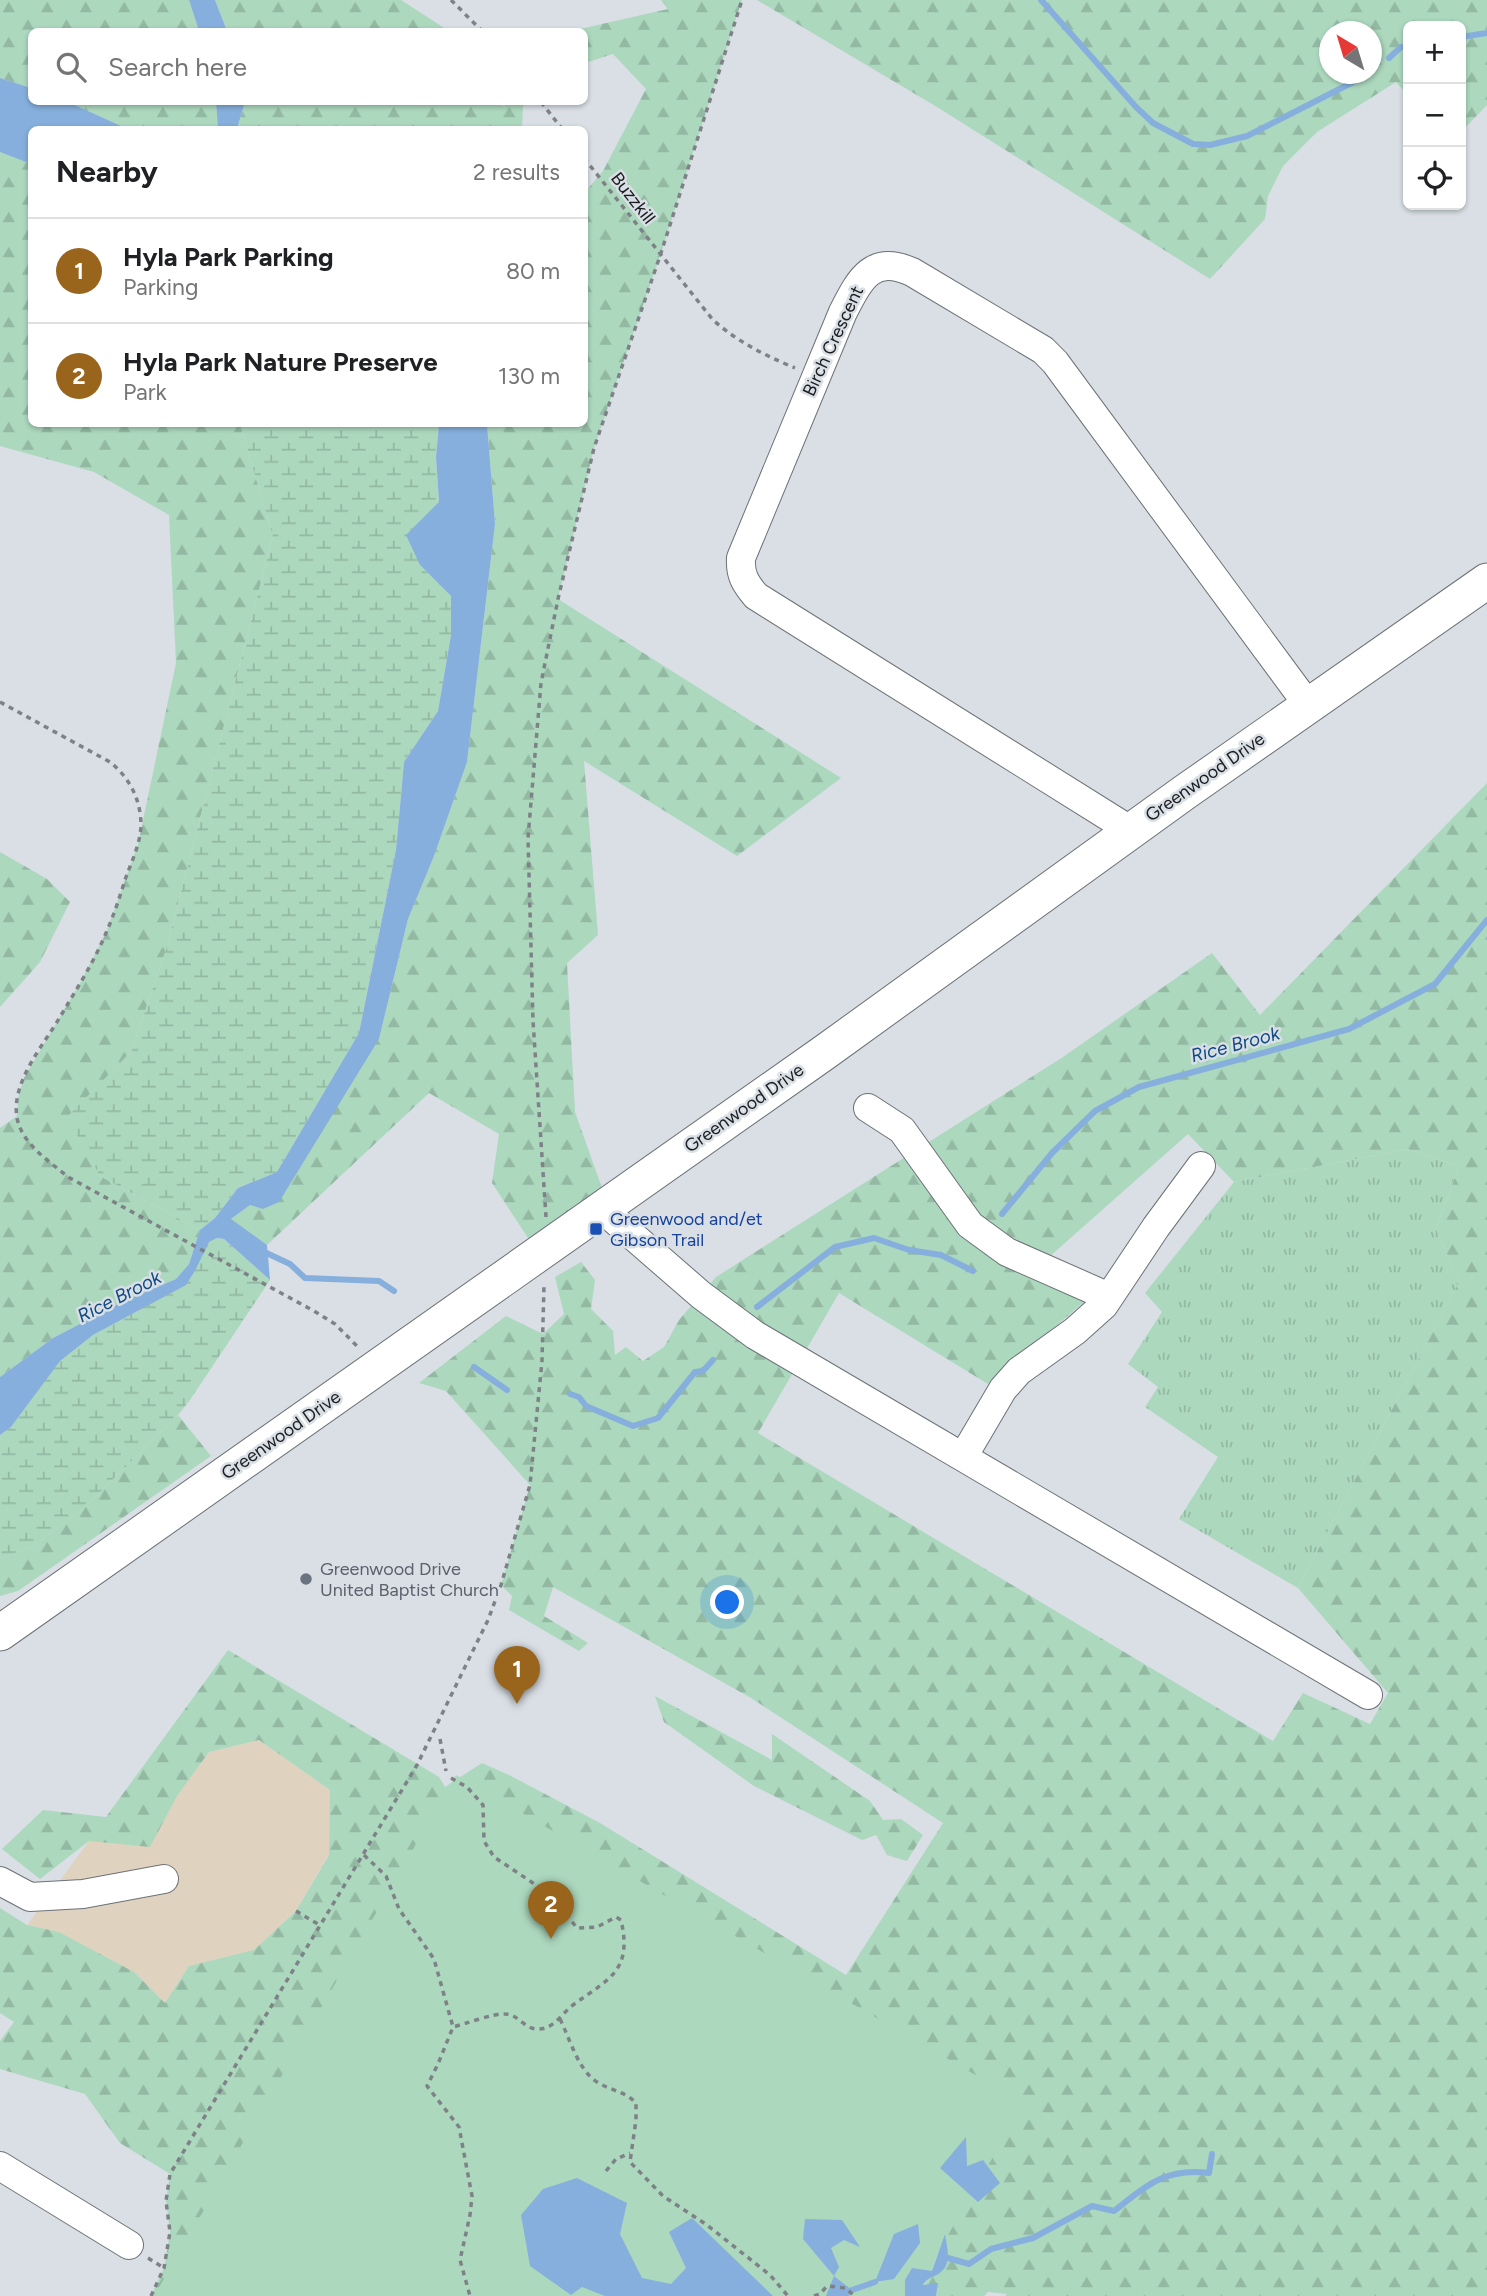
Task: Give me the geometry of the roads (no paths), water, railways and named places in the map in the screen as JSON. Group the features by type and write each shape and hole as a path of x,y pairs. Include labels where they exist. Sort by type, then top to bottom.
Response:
{"main road":[{"name":"Greenwood Drive","path":"0,1633 825,1052 1130,830 1487,581"}],"street":[{"name":"Birch Crescent","path":"1130,830 756,596 740,571 741,558 815,377 858,284 870,271 883,265 898,266 912,272 1029,340 1055,362 1308,705"},
{"path":"868,1108 902,1130 970,1225 1007,1252 1109,1297"},
{"path":"963,1458 1003,1390 1019,1371 1075,1331 1104,1305 1200,1166"},
{"path":"602,1209 701,1295 755,1335 1367,1695"},
{"path":"0,1881 30,1897 83,1894 164,1879"},
{"path":"0,2166 129,2245"}],"water":[{"path":"189,0 215,0 226,28 198,28"},
{"path":"0,78 28,87 28,105 75,105 121,126 28,126 28,163 0,152"},
{"path":"216,105 244,105 238,126 218,126"},
{"path":"439,427 487,427 495,524 467,762 434,856 408,919 379,1039 279,1202 263,1209 250,1205 231,1219 267,1245 270,1280 224,1239 217,1238 209,1242 186,1285 93,1335 60,1361 11,1427 0,1435 0,1377 53,1338 120,1303 176,1279 189,1264 200,1230 215,1218 238,1188 277,1172 359,1033 396,850 404,762 438,711 451,635 451,596 420,565 406,535 439,502 436,457"},
{"path":"966,2137 967,2166 983,2160 1000,2183 978,2202 940,2168"},
{"path":"577,2178 627,2203 620,2234 642,2278 671,2284 686,2268 669,2232 692,2218 773,2296 605,2296 582,2287 571,2295 530,2266 521,2215 543,2189"},
{"path":"805,2219 842,2220 860,2247 844,2240 831,2248 839,2267 834,2276 803,2239"},
{"path":"918,2224 920,2243 894,2279 875,2282 894,2234"},
{"path":"945,2234 947,2264 923,2285 938,2283 936,2296 905,2296 905,2280 912,2268 932,2271"},
{"path":"834,2276 852,2290 849,2296 826,2296"}],"waterway":[{"path":"1041,0 1136,107 1153,123 1193,144 1210,145 1247,136 1349,84"},
{"path":"1466,36 1487,33"},
{"path":"1389,58 1403,47"},
{"name":"Rice Brook","path":"1002,1214 1052,1153 1095,1111 1139,1087 1349,1029 1435,984 1487,920"},
{"name":"Rice Brook","path":"757,1307 835,1247 874,1238 909,1250 941,1255 973,1271"},
{"name":"Rice Brook","path":"260,1250 290,1264 305,1278 379,1281 394,1291"},
{"name":"Rice Brook","path":"570,1394 579,1397 586,1406 633,1426 658,1418 695,1372 703,1371 713,1360"},
{"name":"Rice Brook","path":"474,1367 507,1390"},
{"path":"948,2258 969,2264 991,2249 1033,2238 1092,2206 1114,2211 1157,2180 1181,2173 1209,2173 1212,2154"},
{"path":"852,2290 875,2282"}],"place":[{"name":"Greenwood and/et Gibson Trail","path":"596,1229"},
{"name":"Greenwood Drive United Baptist Church","path":"306,1579"},
{"name":"Hyla Park Parking","path":"517,1704"},
{"name":"Hyla Park Nature Preserve","path":"551,1939"}]}
